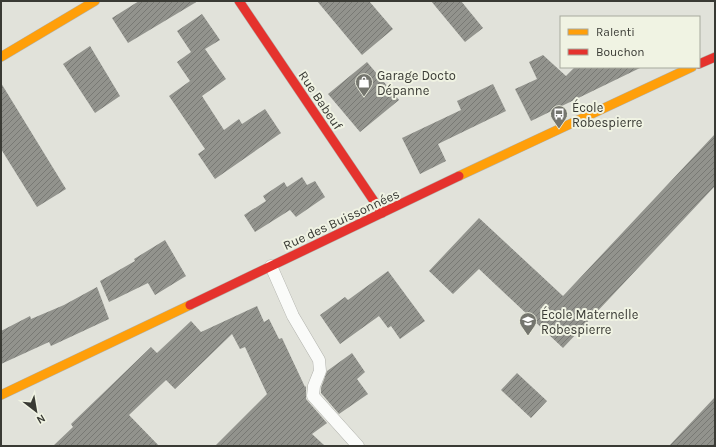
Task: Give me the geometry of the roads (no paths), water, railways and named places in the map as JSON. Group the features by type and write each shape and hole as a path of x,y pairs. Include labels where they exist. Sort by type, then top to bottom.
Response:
{"street":[{"path":"1,57 94,1"},
{"name":"Rue Babeuf","path":"239,1 382,213"},
{"path":"700,64 715,57"},
{"name":"Rue des Buissonnées","path":"1,395 638,91 690,68"}],"lane":[{"path":"271,266 293,316 319,360 320,371 313,396 358,446"}],"place":[{"name":"Garage Docto Dépanne","path":"364,97"},
{"name":"École Robespierre","path":"559,129"},
{"name":"École Maternelle Robespierre","path":"528,336"}]}
